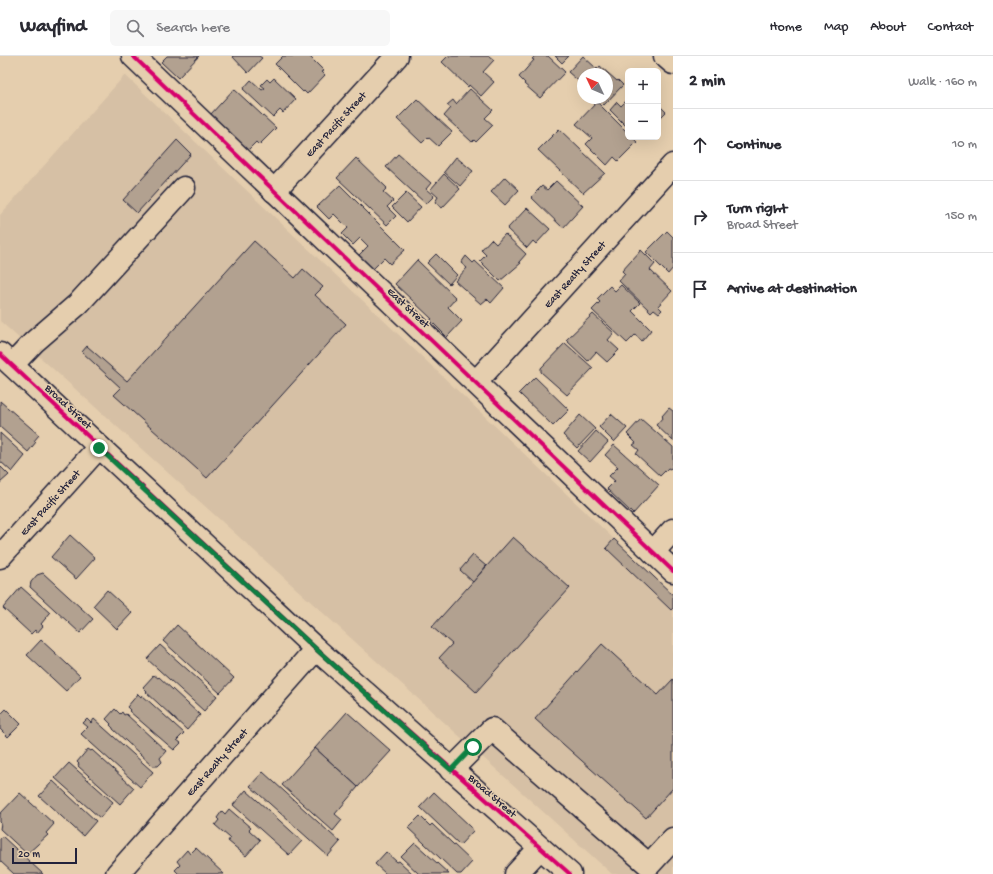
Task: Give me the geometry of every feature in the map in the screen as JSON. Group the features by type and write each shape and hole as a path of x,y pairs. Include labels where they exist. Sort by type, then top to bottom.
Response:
{"street":[{"name":"East Street","path":"133,56 673,571"},
{"name":"East Pacific Street","path":"274,191 397,56"},
{"path":"665,56 673,64"},
{"name":"East Realty Street","path":"476,382 673,165"},
{"path":"6,360 34,342 78,304 184,188"},
{"name":"Broad Street","path":"6,360 316,649 570,874"},
{"name":"East Pacific Street","path":"0,557 99,448"},
{"path":"653,552 673,530"},
{"name":"East Realty Street","path":"116,874 316,649"},
{"path":"451,770 492,729 649,866 673,839"},
{"path":"516,874 540,848"}],"shaded area":[{"path":"125,75 673,595 673,874 612,874 0,321 0,215"}],"building":[{"path":"167,56 199,56 178,78 161,62"},
{"path":"232,56 259,56 262,58 248,73"},
{"path":"283,56 309,56 324,71 322,72 325,75 307,94 304,91 303,92 275,64"},
{"path":"448,56 489,56 494,60 483,72 494,82 481,96 469,85 468,87 442,62"},
{"path":"535,56 548,56 565,72 540,98 524,84 525,83 519,77 534,60 532,59"},
{"path":"555,56 569,56 562,63"},
{"path":"583,56 596,68 577,68 577,80 568,72"},
{"path":"613,77 623,85 613,96"},
{"path":"274,78 296,99 283,113 280,110 273,117 243,89 251,80 262,90 265,88 261,85 267,79 270,82"},
{"path":"234,89 276,128 259,145 256,142 247,151 210,115"},
{"path":"470,89 493,110 485,118 493,125 476,142 474,140 472,142 444,116 451,108 447,105 453,100 456,104"},
{"path":"417,99 452,132 438,146 428,137 422,143 397,119"},
{"path":"617,102 621,106 625,102 625,125 610,110"},
{"path":"595,104 599,104 625,130 625,140 635,140 637,142 618,161 614,157 607,165 586,144 592,138 576,124"},
{"path":"661,107 666,112 661,117"},
{"path":"559,129 605,173 583,193 538,150"},
{"path":"177,140 191,154 137,213 123,200"},
{"path":"398,154 431,183 426,189 434,196 426,204 386,167"},
{"path":"456,157 473,171 460,186 444,172"},
{"path":"356,158 387,188 383,192 393,201 387,207 396,216 387,225 337,178"},
{"path":"444,174 460,189 442,208 435,202 438,197 430,190"},
{"path":"505,177 519,190 505,205 491,192"},
{"path":"556,181 583,206 563,228 531,197 542,186 547,190"},
{"path":"340,185 405,250 390,264 384,258 372,270 358,256 368,246 360,238 353,245 342,234 348,228 334,214 329,219 317,207"},
{"path":"406,193 421,207 407,222 392,207"},
{"path":"527,208 550,229 536,244 533,241 527,248 507,229"},
{"path":"667,231 673,237 673,268 668,274 646,252"},
{"path":"505,234 526,254 519,262 521,263 500,281 480,261 486,255 481,250 491,239 496,244"},
{"path":"254,241 295,278 303,269 323,287 315,295 346,324 207,478 114,395 121,388 82,352 87,346 127,381"},
{"path":"641,250 655,264 650,270 672,291 658,306 662,310 659,313 654,309 651,312 619,281 625,274 622,271"},
{"path":"436,254 457,275 449,284 427,263"},
{"path":"466,256 473,263 475,261 504,288 491,303 487,299 481,304 455,281 467,268 461,263"},
{"path":"417,260 456,298 448,307 462,321 447,337 430,320 432,319 395,284"},
{"path":"621,285 640,303 632,311 651,330 642,341 635,335 627,343 592,310 600,302 597,299 610,286 615,291"},
{"path":"593,314 614,333 608,340 619,350 607,362 596,352 588,361 566,340"},
{"path":"565,343 593,368 567,395 541,372 541,368"},
{"path":"535,377 569,410 553,426 519,393"},
{"path":"0,401 39,435 34,441 36,442 28,452 0,427"},
{"path":"669,408 673,411 673,441 656,425"},
{"path":"611,414 627,428 614,442 599,427"},
{"path":"580,415 595,429 577,448 563,435"},
{"path":"641,419 673,447 673,466 670,469 668,468 660,476 636,454 639,450 633,445 636,443 627,434"},
{"path":"596,431 608,442 590,462 578,451"},
{"path":"0,433 25,456 12,472 0,461"},
{"path":"614,445 659,485 633,514 607,489 615,481 609,476 618,467 605,455"},
{"path":"0,466 9,475 0,483"},
{"path":"70,535 95,558 76,579 51,557"},
{"path":"513,537 570,588 476,692 439,658 452,644 432,627"},
{"path":"614,539 673,595 673,608 671,610 606,548"},
{"path":"473,555 486,566 473,582 460,570"},
{"path":"43,573 93,619 80,633 30,587 31,582 37,575"},
{"path":"21,587 50,613 41,624 43,626 37,633 35,630 31,634 3,608"},
{"path":"107,590 132,613 117,629 93,606"},
{"path":"177,625 234,678 220,693 163,641"},
{"path":"41,640 80,676 66,691 27,655"},
{"path":"602,644 658,695 673,679 673,788 646,818 535,719"},
{"path":"160,645 217,696 204,711 147,659"},
{"path":"154,675 158,678 159,677 200,715 187,730 146,692 147,691 143,687"},
{"path":"138,694 141,697 142,695 184,733 177,740 181,743 174,750 129,711 130,710 127,707"},
{"path":"6,709 21,724 8,737 0,729 0,715"},
{"path":"115,709 120,714 122,712 124,715 126,714 166,751 160,758 162,762 158,766 153,766 113,729 110,725 111,724 106,719"},
{"path":"347,712 391,751 358,787 315,748"},
{"path":"87,719 91,723 94,719 153,772 140,787 81,734 88,727 83,723"},
{"path":"315,748 358,787 335,814 342,820 333,831 282,785"},
{"path":"88,749 91,751 92,750 134,788 120,804 78,766 79,764 77,762"},
{"path":"69,763 113,802 100,818 55,778"},
{"path":"263,772 340,842 328,856 250,786"},
{"path":"53,781 96,821 83,836 39,796"},
{"path":"246,790 302,841 289,855 233,805"},
{"path":"434,792 471,827 473,831 460,845 420,807"},
{"path":"20,793 54,824 46,833 48,835 27,854 0,829 0,814"},
{"path":"229,809 251,828 249,830 260,840 246,856 228,841 230,838 215,825 219,820 217,818 222,811 225,814"},
{"path":"420,816 430,826 432,824 472,862 461,874 457,874 408,828"},
{"path":"2,836 43,874 14,874 0,861 0,839"},
{"path":"415,843 449,874 419,874 401,857"},
{"path":"196,848 224,874 179,874 175,870 180,865 177,861 187,850 190,854"},
{"path":"386,852 397,862 399,861 413,874 386,874 375,864"}],"cycle path":[{"path":"133,56 673,571"},
{"path":"0,354 316,649 570,874"}],"route":[{"path":"99,448 316,649 451,770 473,747"}]}
